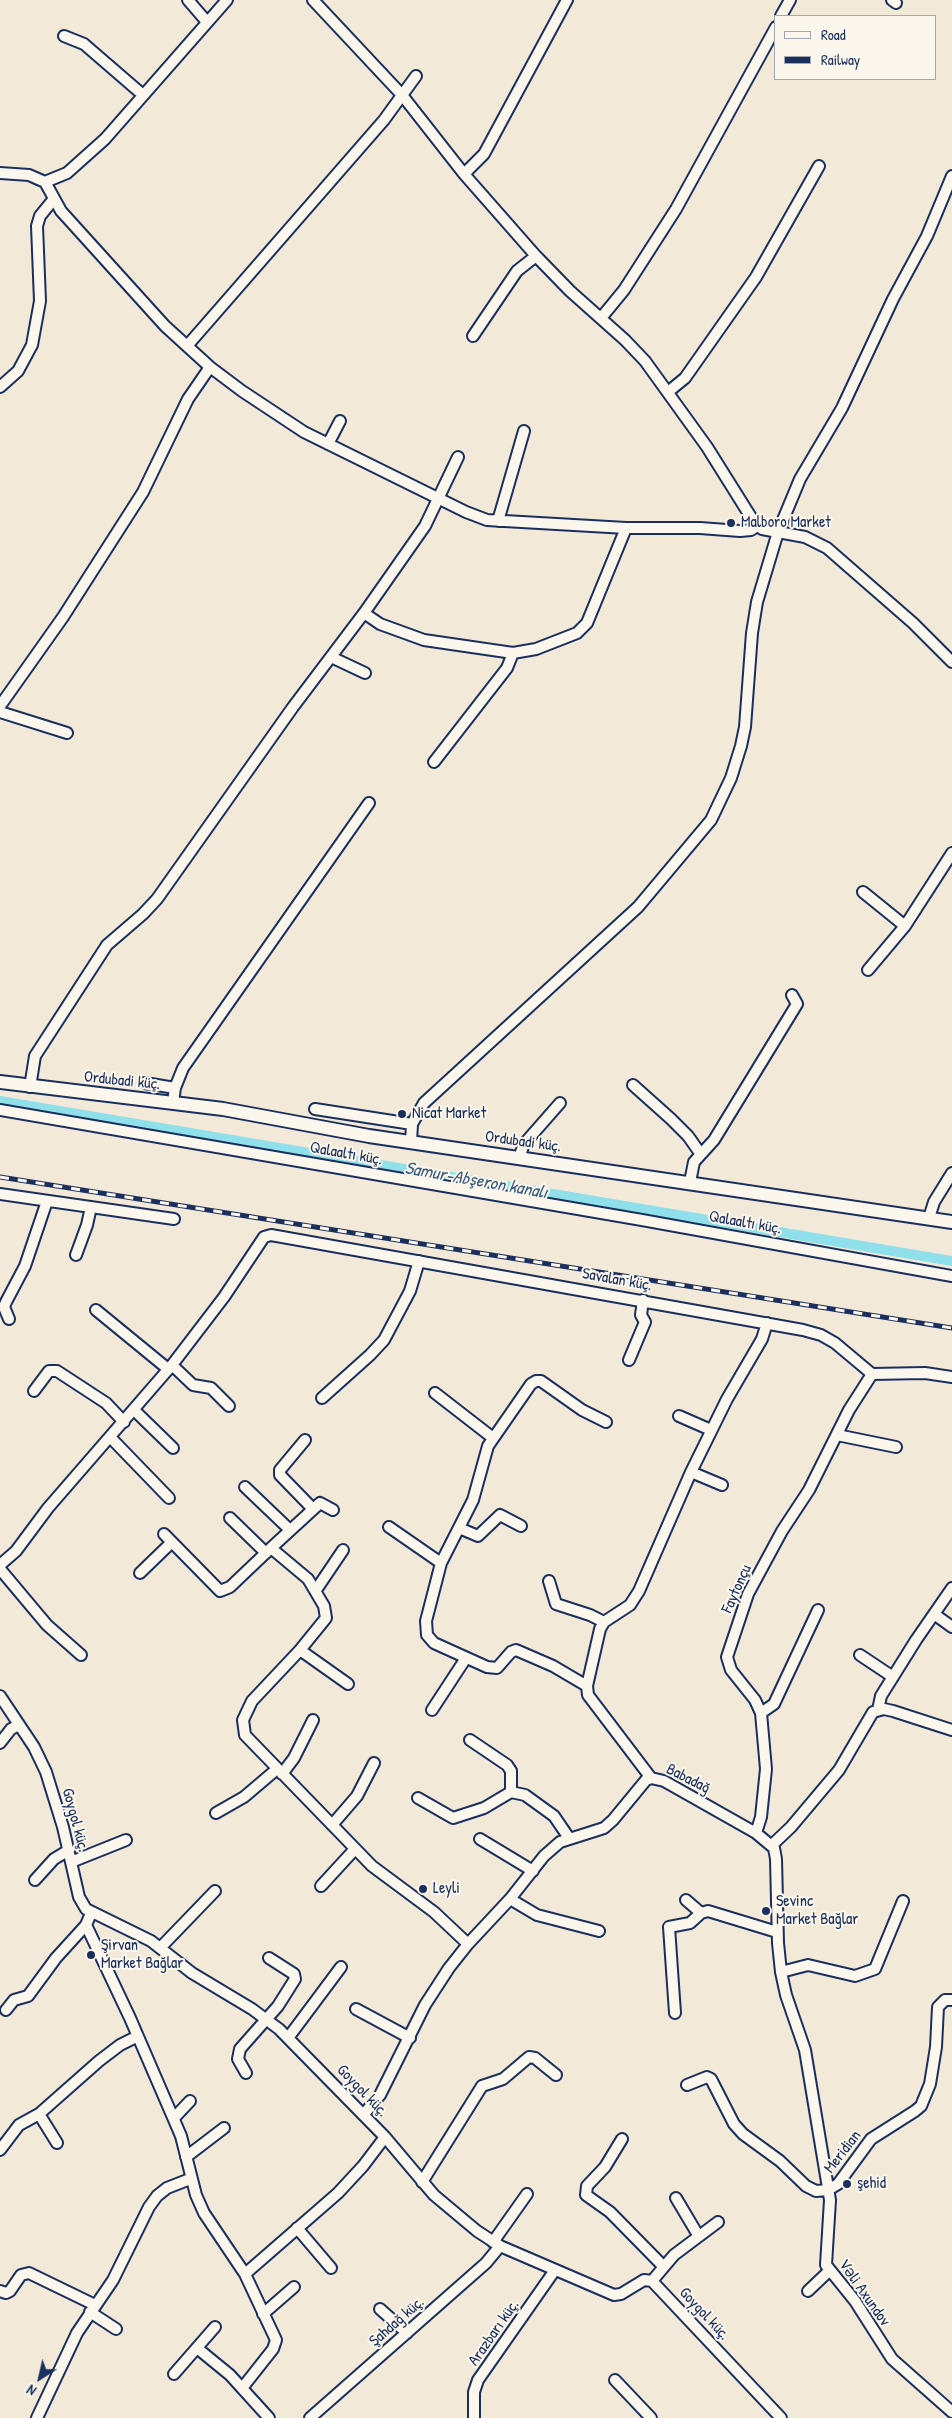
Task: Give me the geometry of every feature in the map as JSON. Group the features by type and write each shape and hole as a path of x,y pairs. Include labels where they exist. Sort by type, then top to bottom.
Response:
{"street":[{"path":"188,0 207,22"},
{"path":"45,182 67,173 89,155 227,0"},
{"path":"313,0 402,95 464,174 536,256 625,340 668,392 758,526 805,537 827,548 913,623 952,662"},
{"path":"464,174 484,154 567,0"},
{"path":"782,15 790,0"},
{"path":"601,318 624,290 676,209 774,30"},
{"path":"64,36 84,44 143,95"},
{"path":"187,346 384,120 416,76"},
{"path":"668,392 686,378 756,277 819,166"},
{"path":"0,173 29,175 45,182 53,200 187,346 242,392 304,432 466,512 487,520 626,528 693,528 740,532 758,526"},
{"path":"411,1142 412,1124 424,1103 638,907 711,820 730,778 741,746 745,727 752,633 759,595 778,532 800,479 842,408 893,299 927,236 952,176"},
{"path":"0,388 18,371 32,345 40,301 37,226 40,216 53,200"},
{"path":"473,336 517,271 536,256"},
{"path":"0,706 64,617 143,492 188,399 210,367"},
{"path":"328,444 340,421"},
{"path":"498,521 524,431"},
{"path":"30,1087 35,1056 107,944 143,914 157,899 293,707 364,613 413,545 431,515 458,457"},
{"path":"364,613 380,624 424,640 513,653 536,649 583,629 626,528"},
{"path":"434,762 507,668 513,653"},
{"path":"331,657 365,673"},
{"path":"0,712 67,733"},
{"path":"173,1102 175,1088 183,1068 369,803"},
{"path":"868,970 905,926 952,853"},
{"path":"863,892 882,910 905,926"},
{"path":"690,1182 694,1162 700,1153 714,1140 795,1008 797,1004 792,995"},
{"name":"Ordubadi küç.","path":"0,1082 30,1087 173,1102 411,1142 952,1222"},
{"path":"145,1083 175,1088"},
{"path":"633,1085 672,1119 688,1136 700,1153"},
{"path":"519,1158 524,1144 560,1103"},
{"path":"316,1109 412,1124"},
{"name":"Qalaaltı küç.","path":"0,1110 632,1218 952,1276"},
{"path":"929,1218 934,1202 952,1173"},
{"path":"0,1194 174,1219"},
{"path":"9,1319 4,1307 25,1266 47,1202"},
{"path":"76,1256 91,1207"},
{"name":"Savalan küç.","path":"170,1367 224,1297 264,1237 271,1235 643,1300 821,1335 841,1347 872,1374"},
{"path":"322,1398 384,1340 410,1291 418,1261"},
{"path":"629,1360 645,1322 641,1315 643,1300"},
{"path":"96,1310 193,1385 211,1388 229,1406"},
{"path":"651,1778 620,1735 592,1702 587,1686 604,1622 634,1600 711,1430 762,1339 767,1323"},
{"path":"0,1565 16,1551 42,1515 170,1367"},
{"path":"34,1391 49,1371 57,1371 106,1403 124,1422"},
{"path":"872,1374 925,1373 952,1377"},
{"name":"Faytonçu","path":"756,1832 761,1817 766,1768 761,1714 755,1700 732,1670 727,1657 748,1594 782,1531 809,1490 837,1435 872,1374"},
{"path":"587,1686 553,1666 516,1650 511,1652 501,1665 492,1668 466,1658 434,1643 427,1635 426,1620 441,1563 473,1500 488,1446 531,1384 536,1380 541,1381 582,1410 606,1422"},
{"path":"435,1393 494,1438"},
{"path":"134,1410 173,1448"},
{"path":"679,1416 711,1430"},
{"path":"837,1435 896,1447"},
{"path":"110,1437 169,1498"},
{"path":"305,1440 280,1470 280,1475 313,1509"},
{"path":"691,1472 722,1485"},
{"path":"245,1487 290,1530"},
{"path":"164,1534 220,1591 230,1587 320,1503 333,1510"},
{"path":"459,1528 478,1536 500,1515 521,1526"},
{"path":"230,1518 268,1551 301,1572 316,1590 324,1606 326,1618 300,1650 252,1701 243,1720 245,1735 378,1872 434,1912 468,1944"},
{"path":"389,1527 441,1563"},
{"path":"140,1573 172,1542"},
{"path":"316,1590 343,1550"},
{"path":"0,1569 47,1625 81,1655"},
{"path":"548,1581 556,1604 590,1615 604,1622"},
{"path":"828,2190 805,2050 786,1995 781,1972 777,1932 776,1859 772,1845 791,1828 839,1770 870,1717 878,1710 881,1696 952,1588"},
{"path":"761,1714 774,1704 818,1610"},
{"path":"934,1614 952,1627"},
{"path":"300,1650 348,1684"},
{"path":"860,1655 893,1677"},
{"path":"432,1710 466,1658"},
{"name":"Goygol küç.","path":"0,1696 34,1747 46,1772 69,1850 78,1897 91,1913 134,1931 161,1947 196,1976 266,2019 288,2038 364,2114 422,2182 454,2214 497,2244 614,2295 622,2294 644,2280 652,2281 781,2418"},
{"path":"878,1710 893,1711 952,1730"},
{"path":"216,1813 244,1797 294,1758 313,1720"},
{"path":"0,1743 11,1728 19,1725"},
{"path":"470,1740 507,1765 511,1772 511,1792"},
{"path":"332,1825 357,1796 374,1763"},
{"name":"Babadağ","path":"364,2114 380,2095 435,1989 468,1944 510,1899 553,1846 569,1838 604,1828 613,1820 641,1785 651,1778 664,1781 756,1832 772,1845"},
{"path":"418,1798 454,1818 484,1808 511,1792 525,1795 541,1804 562,1824 569,1838"},
{"path":"480,1838 533,1871"},
{"path":"71,1862 126,1840"},
{"path":"321,1886 355,1849"},
{"path":"35,1880 54,1859 69,1850"},
{"path":"161,1947 215,1891"},
{"path":"510,1899 536,1916 599,1931"},
{"path":"686,1900 701,1913"},
{"path":"781,1972 793,1967 808,1965 855,1976 875,1969 903,1901"},
{"path":"675,2014 668,1928 671,1925 690,1923 701,1913 708,1911 777,1932"},
{"path":"6,2010 14,2000 28,1996 56,1958 86,1925 91,1913"},
{"path":"86,1925 174,2118 181,2136 190,2179 204,2213 245,2274 276,2340 275,2345 243,2388"},
{"path":"246,2073 238,2054 278,2006 295,1979 294,1974 269,1958"},
{"path":"288,2038 341,1967"},
{"name":"Meridian","path":"687,2085 707,2077 711,2079 734,2124 743,2134 780,2161 806,2186 816,2191 828,2190 838,2184 871,2139 921,2106 930,2084 936,2047 938,2007 945,2000 952,2000"},
{"path":"356,2009 410,2038"},
{"path":"0,2150 16,2128 39,2114 120,2045 136,2037"},
{"path":"422,2182 482,2086 502,2079 529,2057 535,2058 556,2076"},
{"path":"174,2118 190,2101"},
{"path":"39,2114 57,2143"},
{"path":"186,2157 224,2128"},
{"path":"245,2274 351,2180 385,2137"},
{"path":"622,2140 605,2166 587,2186 586,2195 610,2212 664,2266"},
{"path":"37,2418 77,2332 113,2280 149,2206 167,2188 190,2179"},
{"name":"Vəli Axundov","path":"828,2190 830,2208 825,2261 829,2271 855,2301 892,2359 952,2412"},
{"name":"Şahdağ küç.","path":"310,2418 486,2263 527,2194"},
{"path":"676,2198 698,2235"},
{"path":"652,2281 664,2266 698,2235 718,2222"},
{"path":"297,2228 331,2268"},
{"name":"Arazbarı küç.","path":"474,2418 474,2392 478,2380 555,2270"},
{"path":"808,2291 829,2271"},
{"path":"0,2292 6,2293 10,2291 20,2275 29,2273 92,2308 116,2329"},
{"path":"263,2314 294,2287"},
{"path":"380,2309 407,2333"},
{"path":"174,2374 214,2327"},
{"path":"197,2348 243,2388 269,2418"},
{"path":"615,2380 651,2418"}],"waterway":[{"name":"Samur-Abşeron kanalı","path":"0,1101 952,1261"}],"railway":[{"path":"0,1177 952,1328"}],"place":[{"name":"Malboro Market","path":"731,523"},
{"name":"Nicat Market","path":"402,1114"},
{"name":"Leyli","path":"423,1889"},
{"name":"Sevinc Market Bağlar","path":"766,1911"},
{"name":"Şirvan Market Bağlar","path":"91,1955"},
{"name":"şehid","path":"847,2184"}]}
